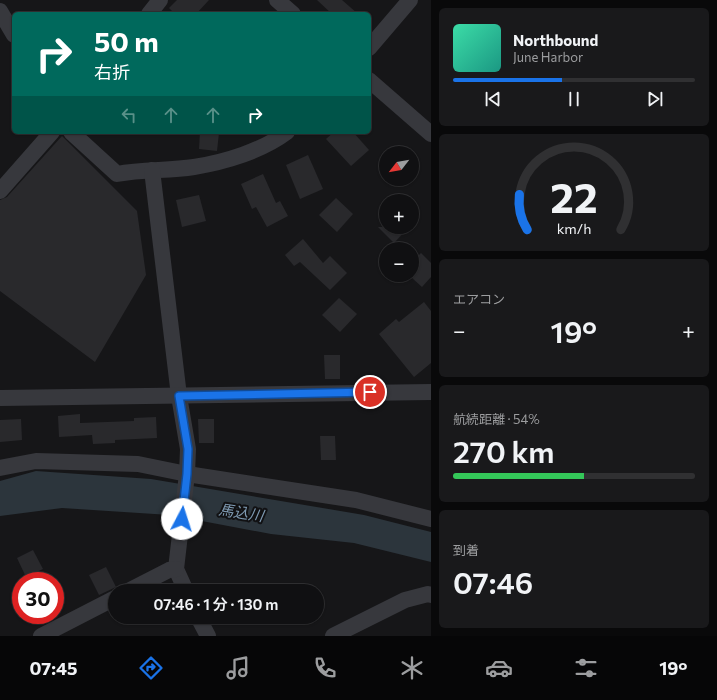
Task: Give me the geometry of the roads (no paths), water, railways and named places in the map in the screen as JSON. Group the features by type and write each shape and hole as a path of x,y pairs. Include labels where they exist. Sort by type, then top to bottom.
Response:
{"street":[{"path":"151,12 160,0"},
{"path":"277,0 291,12"},
{"path":"371,46 410,0"},
{"path":"0,11 12,32"},
{"path":"371,82 431,134"},
{"path":"0,191 50,134"},
{"path":"73,134 117,174 193,167 227,159 277,139 284,134"},
{"path":"152,170 179,396 188,449 180,547 176,569 183,584"},
{"path":"0,398 431,392"},
{"path":"0,468 36,460 138,464 187,475 356,500 431,519"},
{"path":"142,584 169,570 176,569"},
{"path":"333,636 351,632 405,600 428,594 431,595"},
{"path":"41,636 108,602"},
{"path":"202,624 208,636"}],"water":[{"name":"馬込川","path":"36,471 151,479 364,515 431,532 431,562 354,543 271,534 170,515 62,508 0,516 0,481"}]}
